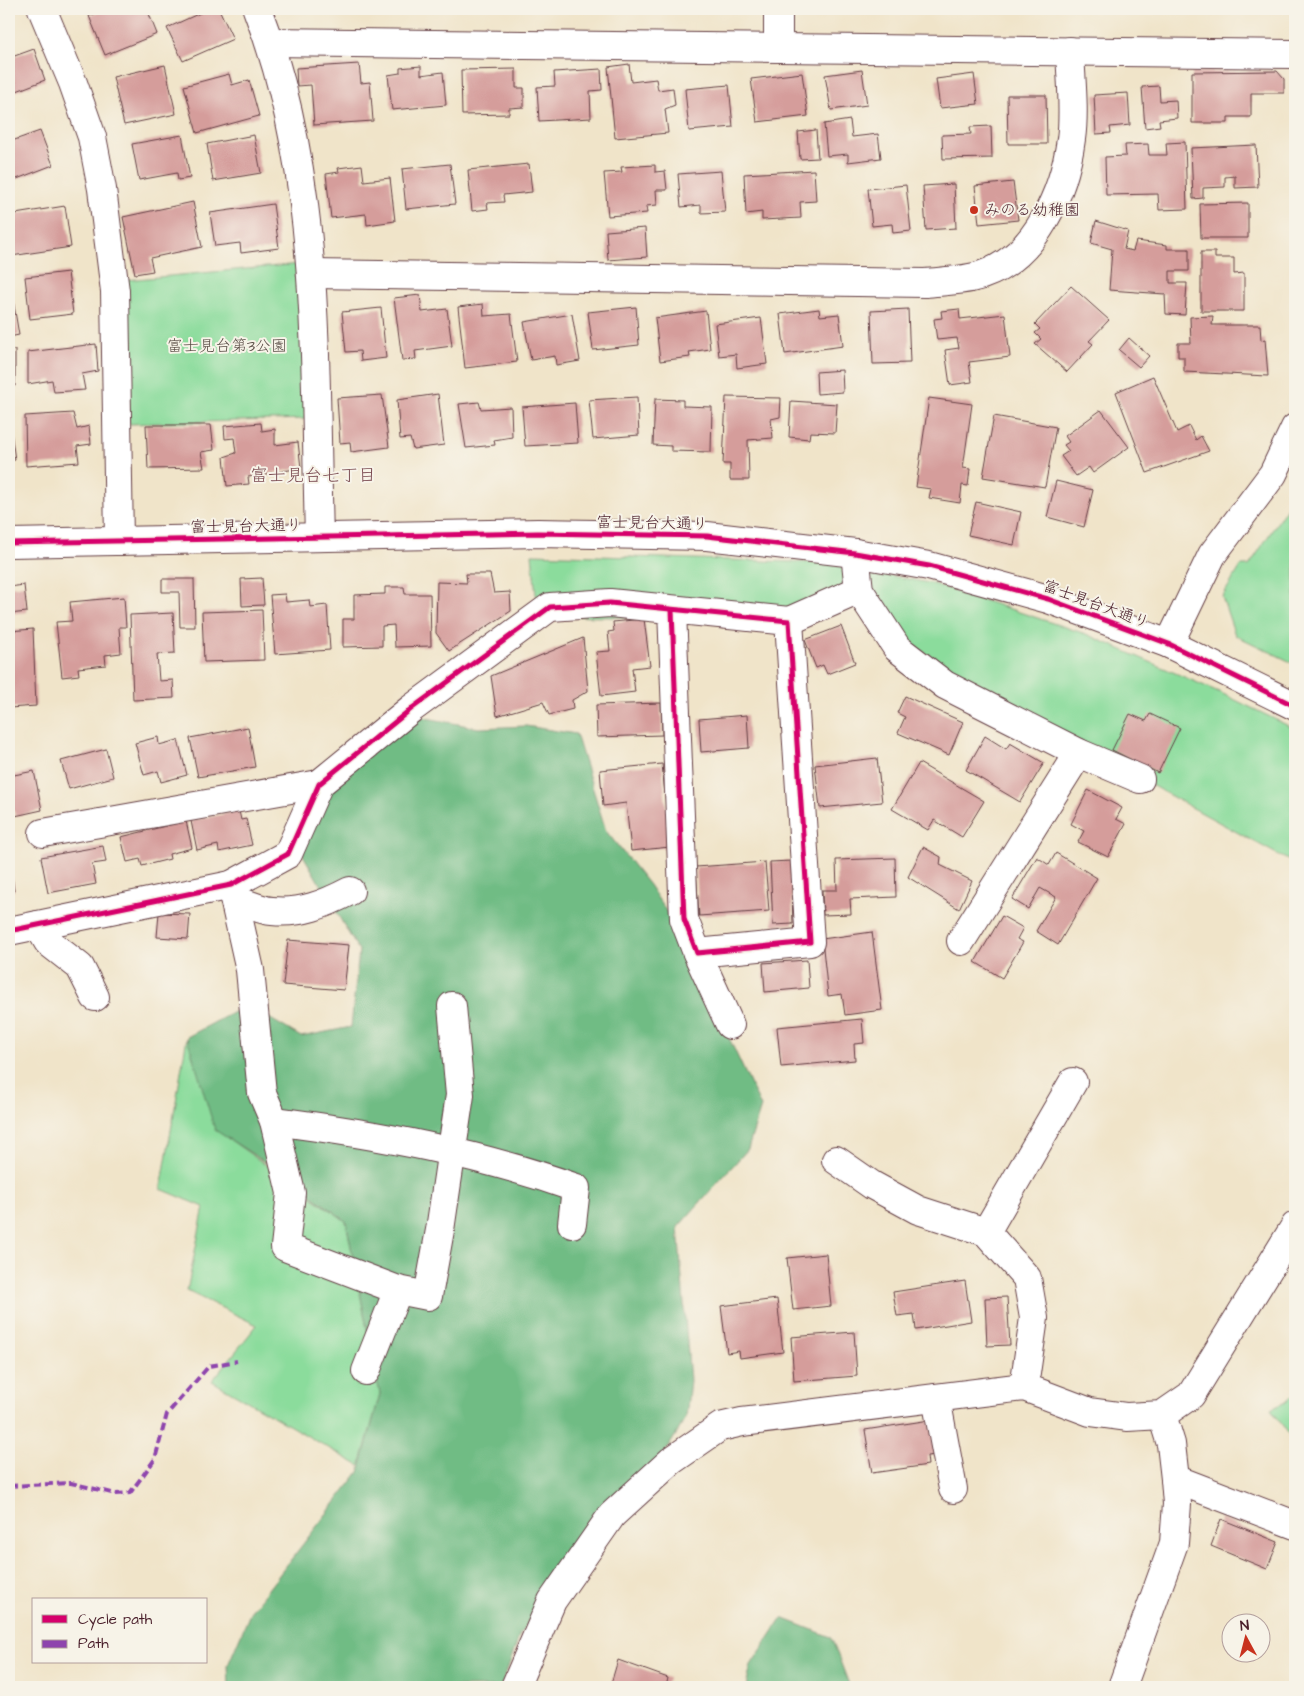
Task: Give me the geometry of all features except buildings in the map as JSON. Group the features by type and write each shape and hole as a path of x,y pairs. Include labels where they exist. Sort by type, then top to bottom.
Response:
{"street":[{"path":"42,9 73,83 92,137 102,189 115,291 119,541"},
{"path":"257,9 270,42 289,120 304,201 312,274 319,537"},
{"path":"778,9 778,48"},
{"path":"270,42 1295,54"},
{"path":"312,274 925,283 981,275 1008,263 1029,244 1049,210 1062,178 1071,138 1070,51"},
{"path":"1169,644 1212,555 1273,474 1295,428"},
{"name":"富士見台大通り","path":"9,543 538,533 707,536 855,553 929,566 1048,599 1169,644 1295,706"},
{"path":"855,553 859,590 897,648 945,685 1079,754 1140,779"},
{"path":"9,931 233,892 288,854 319,784 411,709 550,607 610,603 789,621 859,590"},
{"path":"672,610 684,919 696,953 730,1025"},
{"path":"696,953 810,942 789,621"},
{"path":"961,941 1079,754"},
{"path":"43,833 319,784"},
{"path":"233,892 271,911 318,907 350,891"},
{"path":"233,892 250,970 262,1093 274,1121 291,1194 285,1247 398,1290 428,1296 460,1096 452,1006"},
{"path":"38,925 48,942 80,967 95,997"},
{"path":"986,1232 1073,1082"},
{"path":"274,1121 323,1127 450,1150 576,1188 572,1224"},
{"path":"836,1160 872,1185 918,1210 986,1232 1027,1278 1034,1318 1024,1387"},
{"path":"515,1687 557,1593 612,1515 671,1460 720,1427 742,1422 1024,1387 1090,1412 1127,1417 1162,1414 1190,1394 1288,1256 1295,1226"},
{"path":"366,1371 398,1290"},
{"path":"936,1398 953,1489"},
{"path":"1122,1687 1174,1543 1177,1504 1175,1479 1171,1444 1162,1414"},
{"path":"1175,1479 1295,1526"}],"green space":[{"name":"富士見台第3公園","path":"300,264 306,419 129,424 126,280"},
{"path":"1295,495 1295,664 1235,635 1222,597 1241,566 1249,566"},
{"path":"532,554 826,563 934,584 1086,634 1221,693 1295,729 1295,864 1140,779 908,643 859,590 777,619 538,616"},
{"path":"416,716 479,728 526,726 576,734 606,831 649,885 680,932 761,1107 748,1149 678,1227 690,1380 686,1418 663,1456 576,1540 551,1588 520,1634 501,1687 229,1687 228,1665 251,1611 359,1472 380,1394 346,1221 279,1171 215,1130 187,1037 247,1005 301,1037 351,1027 359,951 303,855 309,805"},
{"path":"187,1037 219,1132 346,1221 380,1394 360,1466 212,1381 257,1325 187,1291 204,1207 161,1189"},
{"path":"1295,1393 1295,1443 1271,1409 1286,1402"},
{"path":"782,1618 831,1637 850,1687 746,1687 751,1665"}],"marked path":[{"path":"9,1486 71,1483 116,1494 130,1493 155,1459 167,1414 209,1366 237,1361"}],"cycle path":[{"path":"9,543 538,533 707,536 855,553 929,566 1048,599 1169,644 1295,706"},
{"path":"9,931 231,885 288,854 319,784 411,709 550,607 610,603 789,621 810,942 697,953 684,919 672,610"}],"place":[{"name":"みのる幼稚園","path":"974,210"}],"district":[{"name":"富士見台七丁目","path":"313,475"}]}
